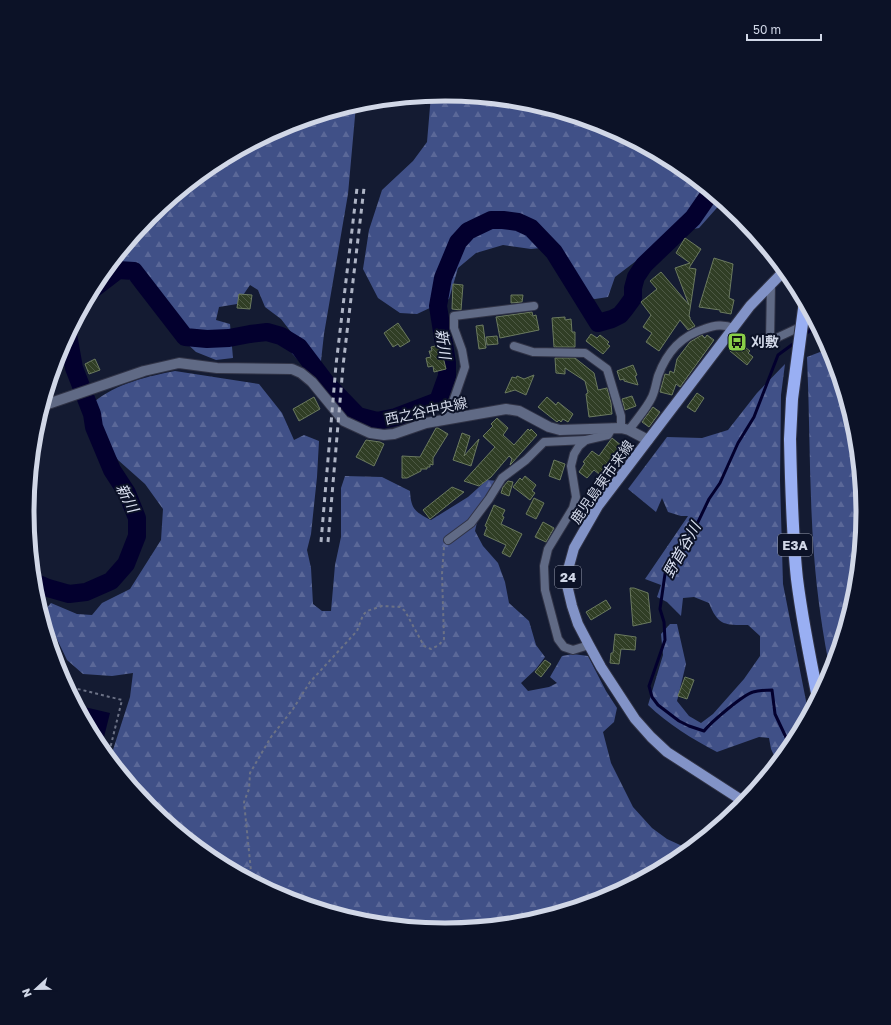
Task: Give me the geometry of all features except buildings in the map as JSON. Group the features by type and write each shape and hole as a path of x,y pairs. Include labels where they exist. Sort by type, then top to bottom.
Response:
{"highway":[{"name":"E3A","path":"804,310 792,400 790,439 791,500 797,578 817,691"}],"main road":[{"name":"鹿児島東市来線","path":"740,799 667,752 635,719 601,667 578,624 572,606 568,585 569,566 574,548 598,506 750,306 781,274"}],"street":[{"path":"771,284 770,341 811,322"},
{"path":"447,419 465,368 462,350 454,328 454,316 534,306"},
{"path":"448,540 471,523 489,499 502,478 526,460 544,442 586,440 608,435 620,429 652,398 659,376 670,353 682,340 711,326 725,324 734,328"},
{"path":"514,346 533,352 585,353 607,368 621,416 620,429"},
{"name":"西之谷中央線","path":"49,404 144,371 179,363 217,368 280,368 292,369 301,373 312,382 344,420 370,433 384,435 394,434 426,423 506,409 519,411 549,427 560,430 620,429 648,440"},
{"path":"586,440 579,446 574,454 571,466 576,497 573,508 548,549 544,566 545,590 558,640 564,647 574,650 589,645"}],"path":[{"path":"251,875 244,802 249,789 250,773 271,737 293,709 310,682 357,631 367,611 382,606 400,607 405,611 424,646 431,649 439,645 444,638 443,561 444,548 448,540"},
{"path":"73,688 122,700 110,750"}],"shaded area":[{"path":"823,347 826,356 820,352"},
{"path":"83,707 110,713 103,741"}],"green space":[{"path":"430,102 472,102 526,109 578,123 628,143 674,170 719,205 699,228 665,234 640,258 615,277 608,297 595,299 581,297 560,246 531,249 503,245 476,253 458,268 449,299 417,314 400,313 378,298 363,269 369,230 382,190 413,161 427,142"},
{"path":"355,111 348,194 324,334 321,361 298,360 288,349 291,332 281,319 265,307 258,290 250,285 237,304 219,307 216,320 230,324 233,358 216,360 196,352 168,326 142,293 127,277 104,283 100,295 95,298 103,284 119,262 136,241 174,203 217,170 263,143 288,132 313,123"},
{"path":"820,352 826,356 843,406 849,432 856,486 856,539 849,593 843,619 829,662 823,630 814,555 811,506 807,357"},
{"path":"785,364 781,395 780,480 783,584 807,708 788,741 775,758 771,749 769,738 759,737 717,752 681,731 648,705 663,655 661,634 670,624 677,624 686,664 677,701 689,716 701,723 713,714 744,679 760,656 760,636 748,625 723,623 712,611 709,603 694,597 683,598 681,616 667,602 657,597 661,585 645,579 688,516 681,516 668,512 662,498 656,512 628,489 667,437 702,438 728,430 757,393"},
{"path":"175,371 259,384 282,413 294,440 304,435 319,441 311,534 307,550 311,568 313,604 322,611 331,611 335,565 341,537 341,488 345,476 382,477 410,491 411,502 415,509 421,515 431,520 468,497 487,480 498,481 480,509 475,531 483,546 498,563 505,582 509,603 529,621 536,645 545,657 536,669 521,683 528,691 549,687 557,683 550,677 562,656 573,654 588,656 606,691 617,708 614,722 603,732 611,763 633,807 652,828 667,839 685,847 628,882 603,893 552,910 526,916 472,923 419,923 365,916 339,910 288,893 263,882 217,855 174,822 136,784 112,753 130,697 133,673 112,676 83,674 67,660 55,635 53,634 46,609 51,603 77,614 92,615 102,603 130,589 161,540 163,509 145,484 118,460 104,439 96,416 94,402 112,390 154,375"}],"waterway":[{"name":"新川","path":"107,278 118,270 134,271 185,337 207,339 229,338 267,332 281,336 299,347 327,384 358,416 377,421 396,417 438,401 447,376 447,363 438,306 443,278 458,242 468,231 491,220 518,222 531,228 554,252 598,323 620,315 633,298 633,288 636,277 644,265 693,218 708,196"},
{"name":"野首谷川","path":"804,335 814,328"},
{"name":"野首谷川","path":"788,741 775,714 772,690 758,691 748,694 727,709 704,731 679,721 658,705 652,697 649,686 665,640 664,622 660,609 665,574 687,545 709,499 720,483 738,443 754,417 778,355 797,341"},
{"name":"新川","path":"41,585 69,594 86,592 111,581 126,564 137,536 137,518 127,493 112,470 94,427 92,414 74,368 70,344"}],"railway":[{"path":"321,542 336,365 357,188"},
{"path":"328,542 343,366 364,188"}],"place":[{"name":"刈敷","path":"737,342"}]}
